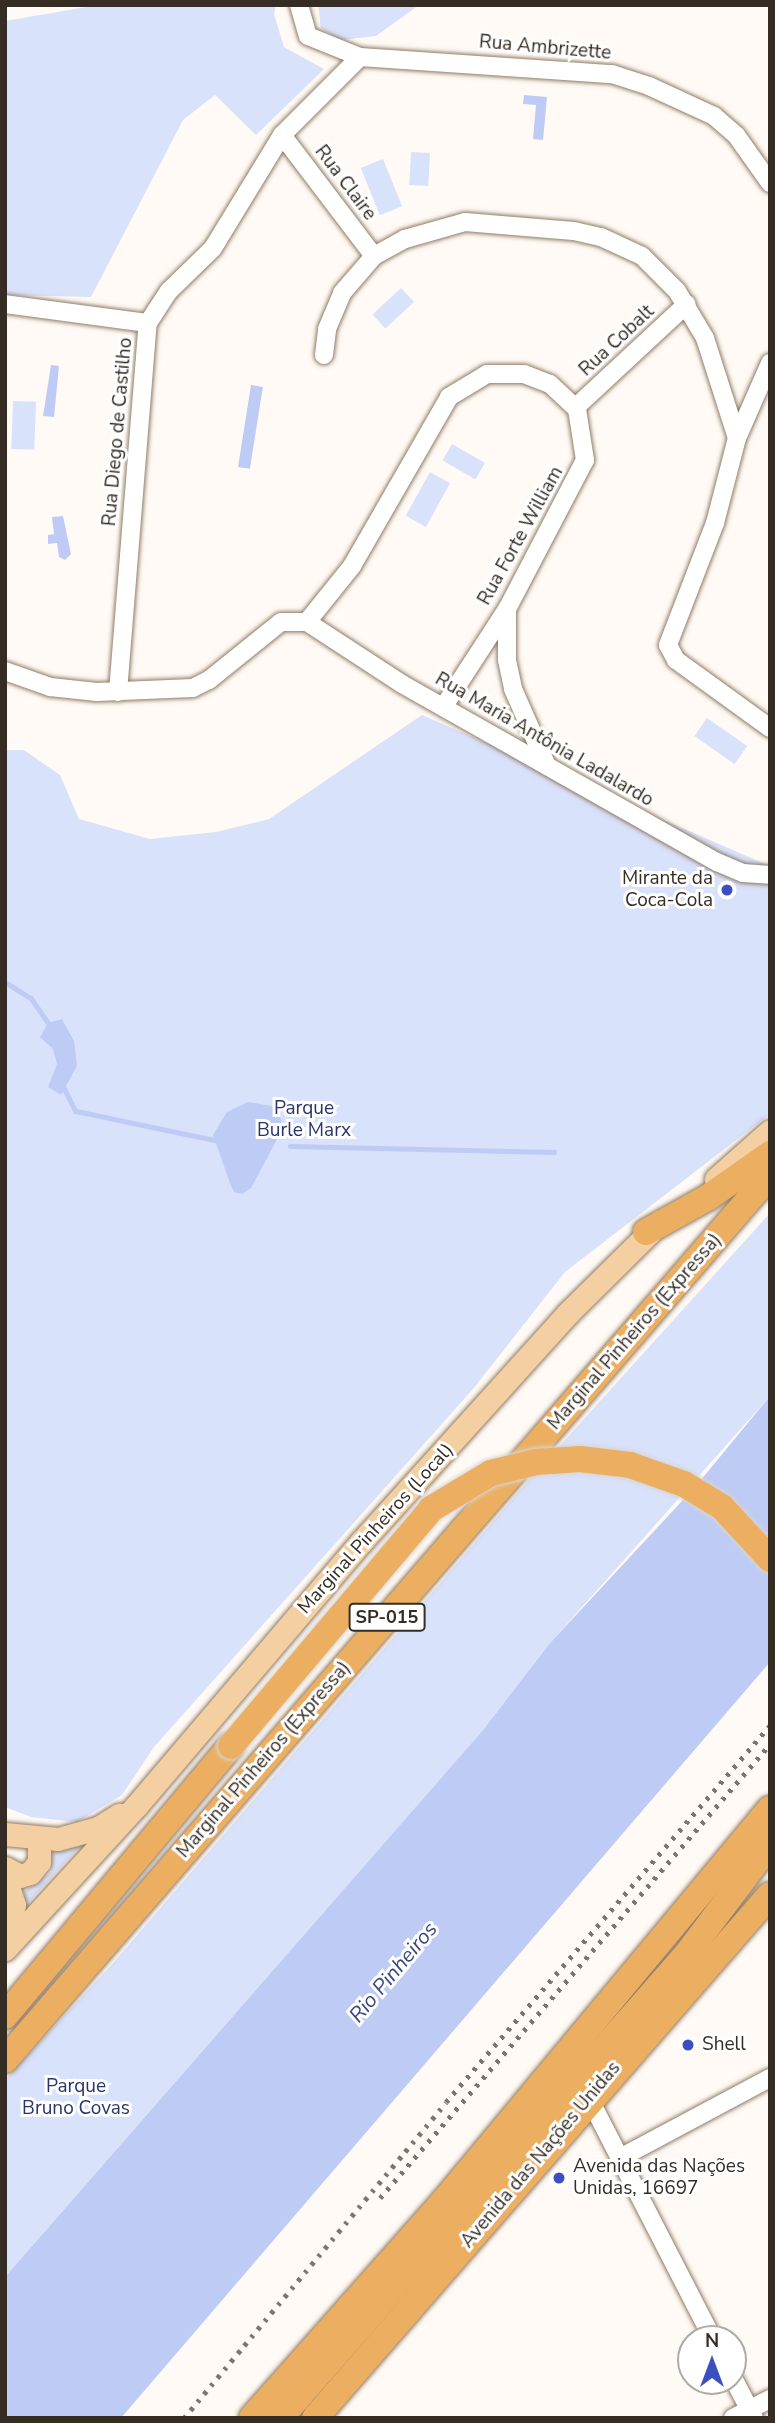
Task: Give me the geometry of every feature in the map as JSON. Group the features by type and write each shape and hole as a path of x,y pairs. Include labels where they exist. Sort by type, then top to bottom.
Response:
{"highway":[{"path":"646,1232 721,1189 770,1154"},
{"name":"Marginal Pinheiros (Expressa)","path":"5,2060 770,1175"},
{"path":"5,2016 22,1991 409,1532 451,1495 491,1473 536,1462 580,1459 630,1465 684,1483 722,1507 770,1559"},
{"path":"252,2418 444,2201 770,1809"},
{"path":"280,2418 687,1954 770,1844"},
{"name":"Avenida das Nações Unidas","path":"321,2415 589,2098 770,1895"}],"main road":[{"name":"Marginal Pinheiros (Local)","path":"5,1949 137,1805 362,1541 646,1232 770,1131"},
{"path":"5,1834 39,1839 80,1835 137,1805"},
{"path":"5,1868 20,1875 30,1873 39,1862 39,1839"},
{"path":"5,1877 14,1905 5,1936"}],"street":[{"name":"Rua Ambrizette","path":"299,5 308,36 360,57 625,77 714,116 736,135 770,183"},
{"name":"Rua Diego de Castilho","path":"118,692 148,323 169,290 213,248 282,135 360,57"},
{"name":"Rua Claire","path":"282,135 374,256"},
{"path":"324,355 327,329 342,293 374,256 405,239 465,222 574,231 601,237 642,256 687,304 705,338 737,438"},
{"path":"5,304 148,323"},
{"name":"Rua Cobalt","path":"576,407 687,304"},
{"path":"770,363 737,438 715,523 668,645 676,660 770,728"},
{"path":"5,671 50,687 118,692 193,688 209,680 281,622 307,622 342,582 435,418 458,389 487,374 524,374 550,384 576,407"},
{"name":"Rua Forte William","path":"444,706 507,610 580,476 586,444 576,407"},
{"path":"507,610 508,660 513,689 547,766"},
{"name":"Rua Maria Antônia Ladalardo","path":"307,622 444,706 716,862 743,873 770,876"},
{"path":"620,2158 770,2078"},
{"path":"589,2098 706,2325"},
{"path":"739,2395 745,2415 770,2399"}],"green space":[{"path":"98,5 276,5 274,14 284,47 324,69 256,135 215,95 183,120 91,297 5,295 5,21"},
{"path":"318,5 419,5 376,36 341,40 321,29"},
{"path":"411,152 430,153 428,186 409,185"},
{"path":"383,159 402,206 380,215 361,168"},
{"path":"401,288 414,302 385,328 372,315"},
{"path":"13,401 36,402 34,450 11,449"},
{"path":"452,444 485,463 475,479 442,460"},
{"path":"430,472 450,483 426,527 406,516"},
{"name":"Parque Burle Marx","path":"422,715 770,866 770,1114 565,1272 473,1389 154,1747 122,1795 77,1822 31,1817 5,1807 5,750 24,750 60,775 79,819 150,839 216,832 269,819"},
{"path":"707,718 747,746 735,764 694,736"},
{"name":"Parque Bruno Covas","path":"770,1213 770,1396 550,1643 483,1730 5,2277 5,2080 114,1962 528,1481"},
{"path":"80,1846 26,1905 24,1892 51,1872 52,1850"}],"water":[{"path":"524,95 547,97 543,140 533,139 536,105 523,104"},
{"path":"51,365 59,366 54,417 43,416"},
{"path":"251,385 263,387 250,469 238,467"},
{"path":"63,516 71,554 65,560 59,557 57,543 48,544 48,535 54,534 52,517"},
{"path":"62,1019 74,1041 77,1066 61,1095 48,1087 57,1064 53,1049 40,1037 48,1023"},
{"path":"248,1102 272,1106 281,1119 282,1130 251,1188 242,1194 234,1192 213,1135 227,1112"},
{"name":"Rio Pinheiros","path":"770,1396 770,1662 121,2418 5,2418 5,2277 483,1730 550,1643 696,1486"}],"waterway":[{"path":"5,982 31,998 51,1027"},
{"path":"62,1084 76,1111 219,1141"},
{"path":"290,1146 554,1152"}],"railway":[{"path":"184,2418 446,2102 770,1725"},
{"path":"380,2198 770,1744"}],"place":[{"name":"Mirante da Coca-Cola","path":"727,890"},
{"name":"Shell","path":"688,2045"},
{"name":"Avenida das Nações Unidas, 16697","path":"559,2178"}]}
